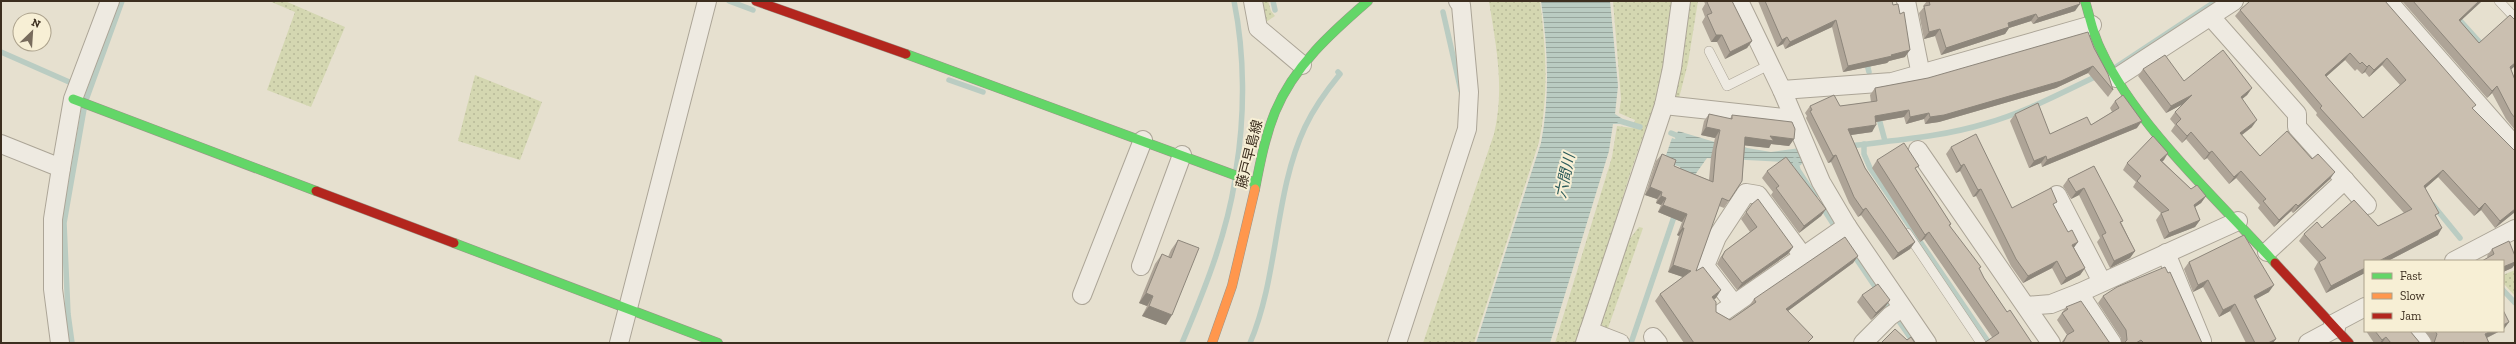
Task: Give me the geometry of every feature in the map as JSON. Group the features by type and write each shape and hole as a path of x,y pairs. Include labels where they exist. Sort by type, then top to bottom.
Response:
{"street":[{"path":"60,343 53,289 53,219 61,168 79,95 110,1"},
{"path":"756,1 973,77 1180,161 1227,171 1256,183"},
{"path":"1253,1 1258,28 1302,65"},
{"name":"藤戸早島線","path":"1212,343 1229,298 1256,183 1264,140 1273,118 1286,90 1302,65 1319,46 1368,1"},
{"path":"1397,343 1468,129 1469,92 1461,5 1458,1"},
{"path":"1620,343 1587,337 1664,105 1672,68 1681,1"},
{"path":"1739,1 1782,90 1840,230 1897,311 1927,343"},
{"path":"1906,1 1921,75"},
{"path":"2085,1 2092,25 2116,73 2155,132 2238,221 2271,248 2349,343"},
{"path":"2116,73 2211,17 2234,1"},
{"path":"2388,1 2515,146"},
{"path":"619,343 630,314 707,2"},
{"path":"2211,17 2296,114 2297,127 2367,205"},
{"path":"1782,90 1857,86 1892,82 1921,75 2092,25"},
{"path":"79,95 630,314 718,343"},
{"path":"1664,105 1794,119"},
{"path":"1,144 61,168"},
{"path":"1082,295 1140,146"},
{"path":"1918,150 2051,343"},
{"path":"1141,266 1180,161"},
{"path":"2271,248 2345,180"},
{"path":"1803,256 1758,195 1746,193 1717,237 1705,266 1727,309 1803,256 1840,230"},
{"path":"2057,195 2102,282"},
{"path":"2026,306 2051,304 2079,293 2238,221"},
{"path":"2456,260 2515,229"},
{"path":"2166,253 2202,341"},
{"path":"2079,293 2112,343"},
{"path":"2308,343 2364,308"},
{"path":"1863,343 1897,311"},
{"path":"2414,332 2422,343"}],"lane":[{"path":"2499,1 2515,18"},
{"path":"1710,52 1727,86 1769,65"},
{"path":"1901,224 1981,343"}],"green space":[{"path":"269,1 285,1 345,27 311,107 267,90 295,12"},
{"path":"1257,1 1268,1 1271,11 1275,16 1266,22"},
{"path":"1489,1 1540,1 1546,72 1544,107 1539,142 1474,343 1423,343 1494,134 1499,100 1499,84 1497,51"},
{"path":"1613,1 1673,1 1662,82 1631,171 1577,343 1555,343 1612,157 1617,126 1633,128 1635,120 1619,113 1621,99"},
{"path":"1690,1 1698,1 1688,63 1678,102 1672,100 1683,62"},
{"path":"475,75 542,102 520,160 458,141"},
{"path":"1639,227 1643,228 1607,331 1602,327 1601,322 1628,241"},
{"path":"2515,270 2515,296 2504,284 2504,275"}],"water":[{"name":"六間川","path":"1541,1 1610,1 1618,86 1615,114 1627,122 1626,124 1613,124 1609,151 1550,343 1476,343 1541,143 1546,108 1547,72"},
{"path":"1678,131 1718,143 1771,152 1800,148 1804,159 1801,165 1795,167 1784,162 1707,158 1692,179 1683,176 1680,167 1664,161 1672,138 1675,139"}],"building":[{"path":"1732,1 1752,41 1730,52 1722,35 1716,35 1707,15 1712,13 1707,2"},
{"path":"1765,1 1892,1 1893,5 1898,4 1900,14 1904,12 1910,50 1891,55 1892,56 1848,66 1836,20 1790,42 1787,37 1782,40"},
{"path":"1929,1 2079,1 2080,4 2038,18 2036,14 2008,23 2009,27 1946,48 1940,29 1929,32 1924,6 1930,5"},
{"path":"2250,1 2385,1 2476,105 2472,108 2515,151 2515,209 2500,221 2485,203 2479,209 2443,170 2424,186 2439,213 2435,215 2442,228 2381,260 2364,260 2364,269 2331,286 2319,262 2326,258 2304,234 2317,222 2322,228 2354,200 2378,226 2412,209 2320,108 2322,106 2240,10","holes":["2350,53 2360,64 2362,62 2367,67 2369,65 2374,70 2387,58 2406,80 2363,118 2325,75"]},
{"path":"2413,1 2479,1 2459,20 2479,43 2510,15 2515,20 2515,63 2510,67 2515,80 2515,118 2497,86 2492,91"},
{"path":"2088,32 2094,48 2108,74 2113,90 2093,66 2061,81 1944,115 1930,117 1929,113 1910,117 1909,110 1875,116 1876,125 1848,129 1865,168 1915,242 1898,253 1866,208 1863,210 1854,197 1836,155 1833,156 1810,111 1812,110 1810,106 1834,95 1840,106 1877,101 1875,88 1928,78"},
{"path":"2223,50 2252,88 2241,97 2257,120 2240,133 2260,156 2287,131 2312,159 2318,154 2335,172 2298,206 2296,204 2279,220 2263,201 2266,199 2241,171 2234,177 2212,151 2209,153 2191,132 2187,136 2176,124 2181,119 2175,112 2192,95 2171,106 2143,69 2165,55 2184,81"},
{"path":"2123,95 2142,121 2047,160 2046,156 2034,161 2015,114 2038,103 2050,134 2087,117 2091,125 2119,108 2115,101"},
{"path":"1709,114 1732,119 1732,115 1792,122 1795,129 1794,139 1770,136 1774,141 1745,137 1742,181 1729,201 1722,198 1696,271 1703,267 1721,290 1712,297 1716,302 1716,312 1730,320 1756,302 1754,299 1845,237 1858,256 1786,309 1813,337 1807,343 1694,343 1660,294 1691,271 1673,265 1687,214 1663,205 1666,198 1661,196 1662,192 1650,187 1662,154 1676,160 1674,166 1713,182 1716,149 1720,130 1706,127"},
{"path":"1976,134 2012,208 2051,188 2057,202 2053,204 2068,232 2072,230 2078,242 2072,245 2085,268 2066,278 2057,261 2028,276 2016,259 1981,189 1978,190 1964,164 1961,166 1951,147"},
{"path":"2153,136 2168,153 2160,160 2191,189 2197,185 2206,196 2194,205 2200,220 2169,233 2161,213 2169,210 2137,181 2141,176 2127,163"},
{"path":"1904,143 1919,166 1915,168 1951,224 1949,225 1981,267 1979,268 1984,278 2007,312 2010,310 2032,343 1984,343 1999,333 1929,232 1925,235 1877,160"},
{"path":"1786,157 1826,209 1804,226 1776,188 1779,186 1767,171"},
{"path":"2094,166 2123,221 2120,222 2135,251 2114,261 2102,235 2106,233 2084,188 2076,192 2068,179"},
{"path":"1758,199 1793,247 1742,283 1722,257 1725,251 1757,227 1746,212"},
{"path":"2244,235 2274,285 2254,296 2276,339 2268,343 2255,343 2235,304 2223,310 2208,280 2198,285 2189,262"},
{"path":"1178,240 1199,248 1172,315 1149,306 1153,296 1146,293 1162,254 1171,258"},
{"path":"2509,241 2515,256 2515,262 2504,267 2504,260 2484,260 2494,254 2492,249"},
{"path":"2165,267 2168,273 2170,272 2202,343 2144,343 2141,340 2136,343 2124,343 2127,340 2126,330 2103,296 2117,287"},
{"path":"1878,284 1890,300 1876,313 1862,295"},
{"path":"2081,301 2111,343 2063,343 2067,335 2074,331 2062,313 2068,309 2066,307"},
{"path":"2504,312 2509,322 2504,324"},
{"path":"1895,329 1907,340 1911,337 1915,343 1881,343"},
{"path":"2376,332 2411,332 2420,343 2391,343 2386,337 2382,340"},
{"path":"2436,332 2489,332 2485,334 2489,343 2434,343 2437,334"}],"waterway":[{"path":"86,100 122,1"},
{"path":"729,1 753,10"},
{"path":"1234,1 1238,22 1242,64 1241,128 1236,170"},
{"path":"1273,1 1275,10"},
{"path":"2116,67 2216,1"},
{"path":"1443,12 1461,91"},
{"path":"2456,16 2484,47"},
{"path":"1,52 76,85"},
{"path":"1866,60 1869,72"},
{"path":"1250,343 1266,290 1287,179 1295,152 1305,127 1321,100 1340,74 1338,72"},
{"path":"1850,146 1935,135 1984,124 2014,114 2099,75"},
{"path":"949,80 983,92"},
{"path":"72,343 68,314 64,223 84,109"},
{"path":"1878,115 1885,141"},
{"path":"1620,121 1640,127"},
{"path":"1671,133 1683,138"},
{"path":"1864,144 1864,154 1870,168 1989,343"},
{"path":"1795,160 1798,170 1815,196"},
{"path":"1182,343 1206,284 1220,243 1235,180"},
{"path":"1821,205 1837,230"},
{"path":"2433,205 2460,238"},
{"path":"1631,343 1676,211"},
{"path":"1853,254 1878,291"},
{"path":"2504,291 2515,303"},
{"path":"1883,298 1914,343"}],"traffic: fast":[{"path":"1255,189 1268,131 1275,112 1292,80 1327,38 1368,1"},
{"path":"2085,1 2098,44 2116,78 2135,107 2180,162 2275,263"},
{"path":"906,54 1256,183"},
{"path":"73,99 316,191"},
{"path":"454,243 718,343"}],"traffic: slow":[{"path":"1212,343 1232,286 1255,189"}],"traffic: jam":[{"path":"756,1 906,54"},
{"path":"316,191 454,243"},
{"path":"2275,263 2349,343"}]}
